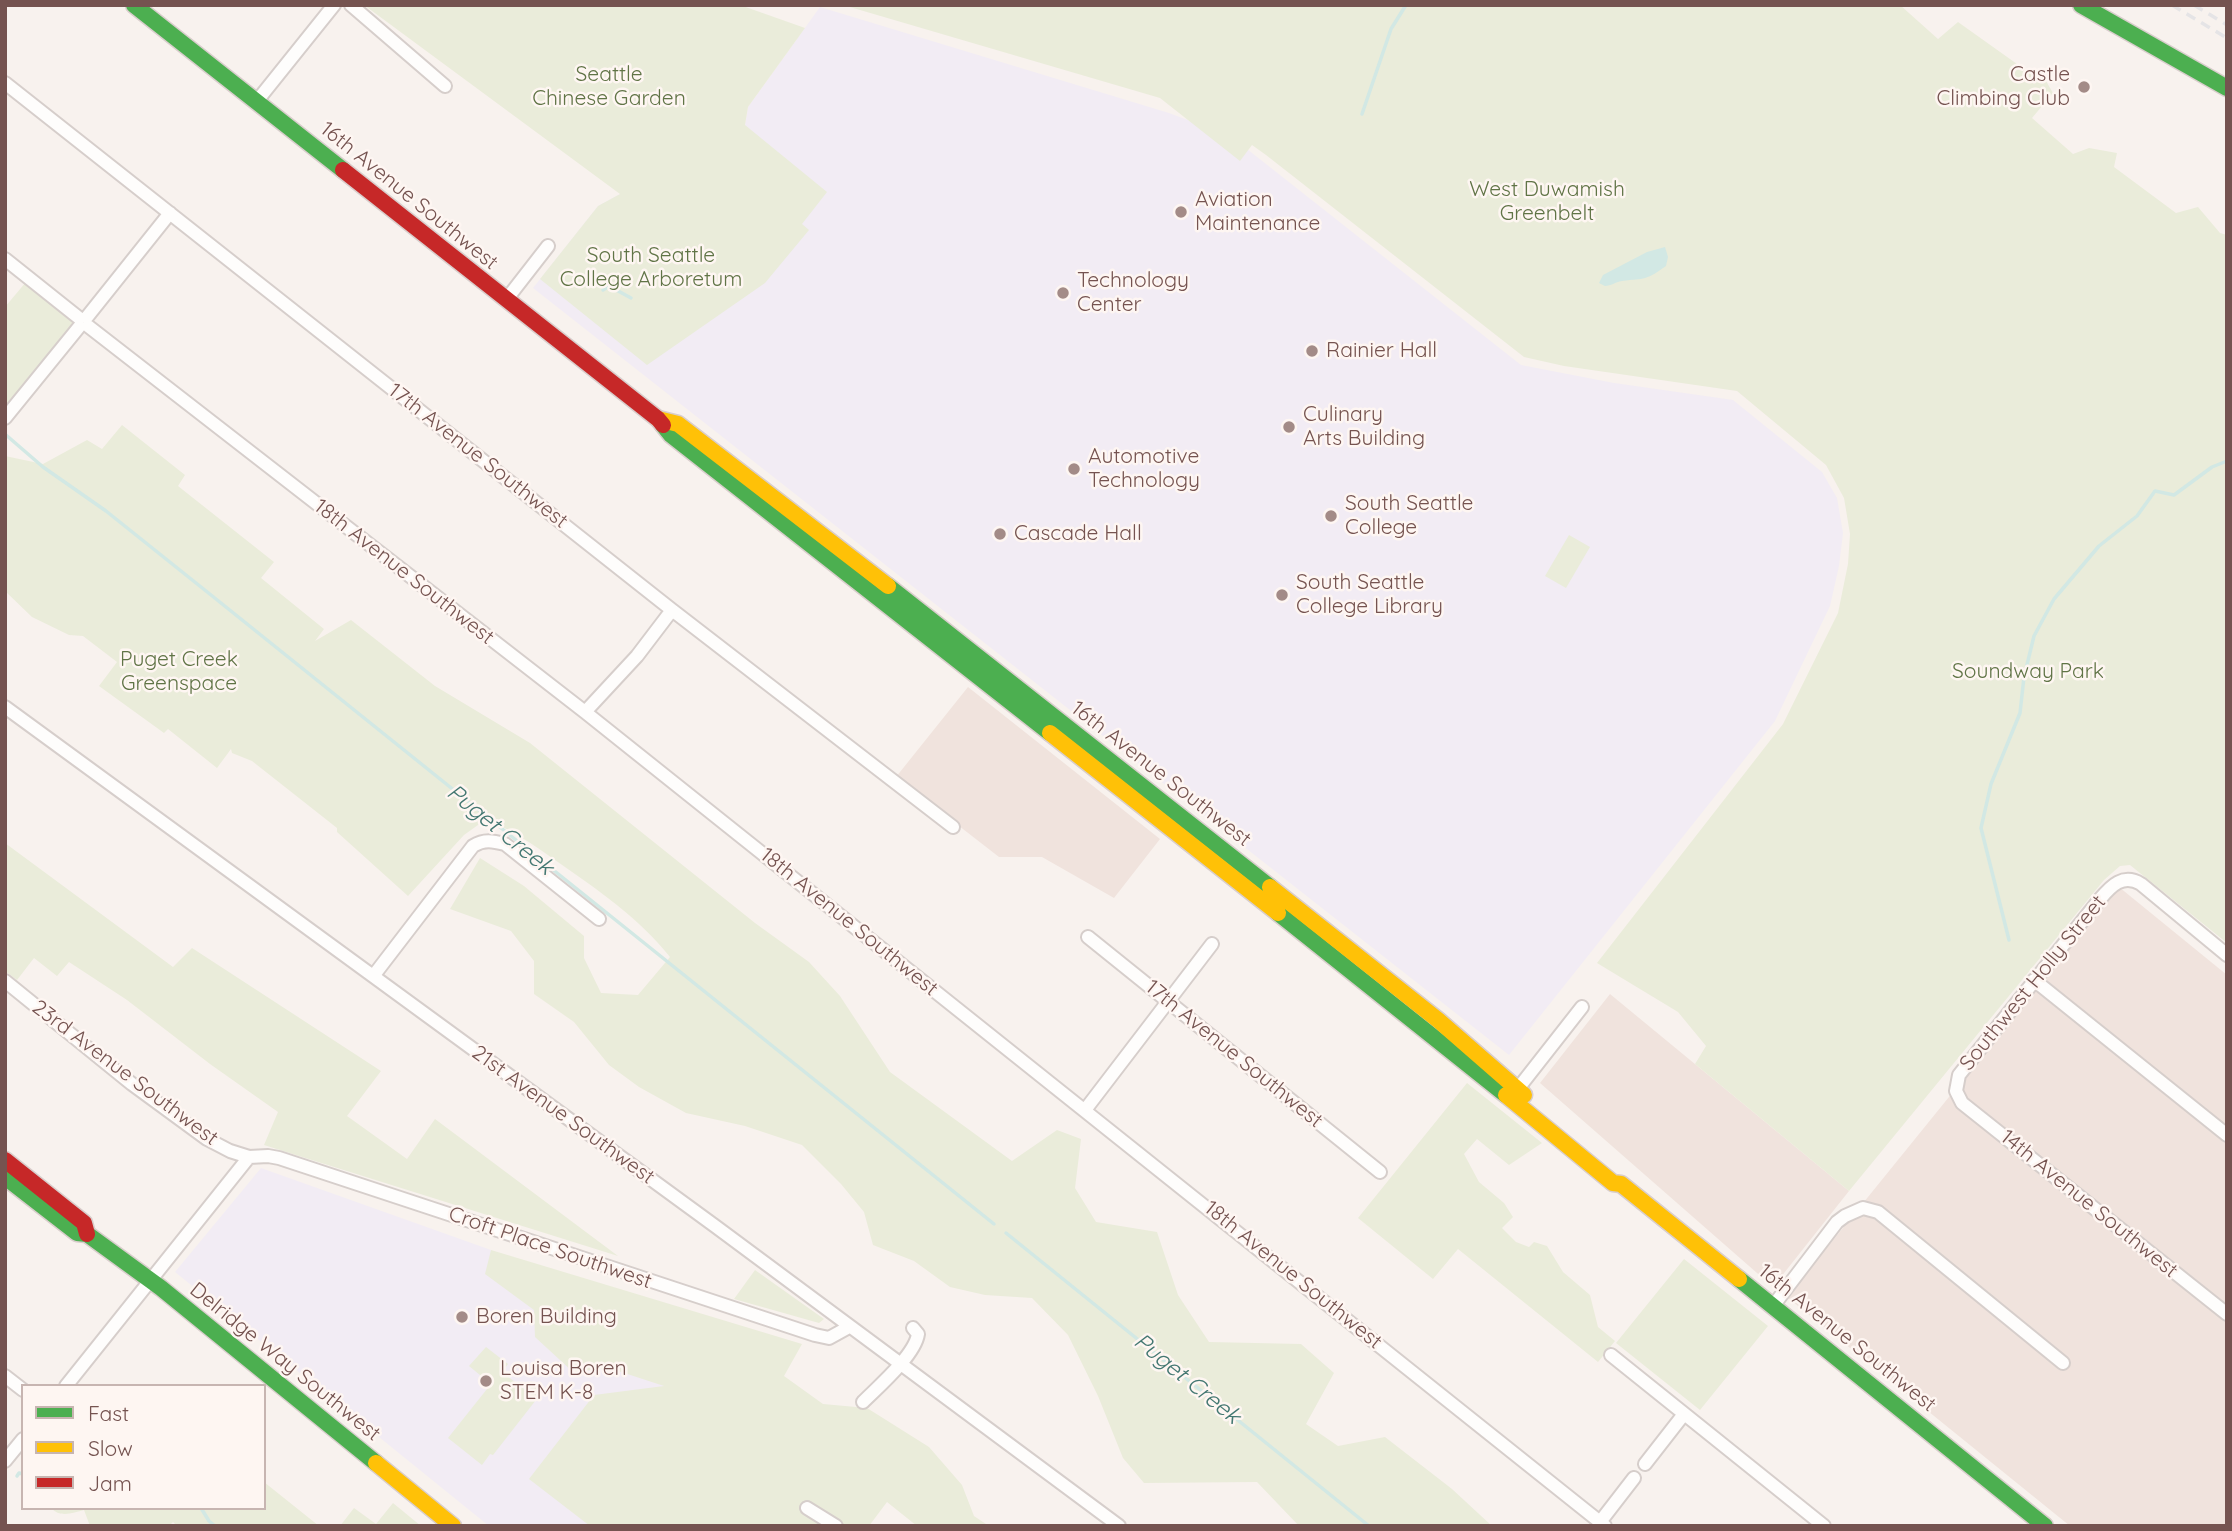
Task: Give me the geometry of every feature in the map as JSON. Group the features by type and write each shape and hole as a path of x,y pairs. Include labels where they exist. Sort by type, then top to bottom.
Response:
{"street":[{"name":"16th Avenue Southwest","path":"134,5 658,419 671,435 1514,1093 1614,1183 1621,1184 2045,1526"},
{"path":"257,101 334,5"},
{"path":"351,5 445,86"},
{"path":"2081,5 2227,88"},
{"name":"17th Avenue Southwest","path":"5,83 672,610 953,827"},
{"path":"5,418 170,213"},
{"path":"506,300 548,246"},
{"name":"18th Avenue Southwest","path":"5,259 585,712 1602,1524"},
{"path":"585,712 637,656 672,610"},
{"name":"21st Avenue Southwest","path":"5,707 374,975 1119,1526"},
{"path":"374,975 473,846 480,842 505,844 599,919"},
{"name":"Southwest Holly Street","path":"1956,1091 1959,1075 2100,899 2121,881 2129,879 2141,884 2227,955"},
{"name":"17th Avenue Southwest","path":"1088,937 1380,1172"},
{"path":"1085,1110 1212,944"},
{"path":"2034,980 2227,1135"},
{"name":"23rd Avenue Southwest","path":"5,981 191,1129 218,1146 249,1157"},
{"path":"1514,1093 1582,1007"},
{"name":"14th Avenue Southwest","path":"1956,1091 1962,1103 2227,1314"},
{"path":"68,1384 249,1157"},
{"name":"Croft Place Southwest","path":"249,1157 279,1158 815,1335 829,1338 849,1327"},
{"name":"Delridge Way Southwest","path":"5,1160 84,1223 87,1234"},
{"name":"Delridge Way Southwest","path":"5,1177 77,1233 87,1234 150,1281 453,1526"},
{"path":"1773,1306 1838,1222 1855,1210 1863,1208 1878,1212 2063,1363"},
{"path":"863,1402 918,1340 918,1334 913,1328"},
{"path":"1611,1355 1824,1526"},
{"path":"5,1376 21,1388"},
{"path":"1645,1464 1684,1414"},
{"path":"5,1461 21,1441"},
{"path":"1602,1524 1634,1478"},
{"path":"807,1508 836,1526"}],"shaded area":[{"name":"South Seattle College","path":"820,7 1169,113 1209,128 1247,149 1521,365 1614,383 1733,400 1822,472 1837,498 1843,533 1839,566 1830,606 1775,721 1509,1055 533,288 598,206 745,125 748,107"},
{"path":"968,687 1160,839 1114,898 1042,857 999,857 896,777"},
{"path":"2119,887 2227,975 2227,1526 2070,1526 1787,1297"},
{"path":"1610,994 1849,1191 1773,1287 1540,1083"},
{"name":"Louisa Boren STEM K-8","path":"261,1168 491,1250 804,1490 815,1526 489,1526 175,1272"}],"green space":[{"path":"364,5 740,5 805,28 748,107 745,125 827,192 802,224 809,230 765,283 647,365 540,279 598,206 620,194"},
{"path":"843,5 1900,5 1938,39 1958,22 2024,69 2046,81 2053,93 2032,118 2073,154 2089,148 2117,153 2114,167 2176,213 2198,207 2220,233 2227,235 2227,943 2130,865 2120,866 2104,880 1849,1191 1695,1064 1706,1046 1678,1012 1597,963 1783,724 1838,613 1848,564 1850,534 1844,498 1826,465 1737,391 1564,366 1524,357 1252,145 1240,161 1160,98"},
{"path":"26,282 75,321 5,409 5,307"},
{"name":"Puget Creek Greenspace","path":"122,425 185,475 178,486 274,562 261,578 324,629 315,641 351,620 435,686 530,743 755,923 809,962 840,996 890,1072 1012,1161 1057,1130 1081,1139 1075,1188 1096,1222 1157,1232 1178,1295 1209,1342 1301,1344 1334,1373 1306,1424 1338,1446 1385,1437 1452,1489 1492,1526 1299,1526 1257,1482 1144,1483 1123,1458 1098,1396 1068,1335 1032,1298 985,1295 950,1287 914,1261 873,1245 864,1212 841,1184 802,1145 745,1126 686,1113 639,1087 609,1065 574,1022 534,994 534,961 511,931 450,909 480,858 524,886 584,936 584,958 601,993 638,995 670,957 645,929 602,893 522,837 485,820 464,835 408,896 337,832 337,828 252,761 232,753 231,749 217,768 168,729 164,733 99,686 117,662 83,636 69,635 32,617 5,591 5,456 43,464 87,440 102,449"},
{"path":"1569,535 1590,547 1566,588 1545,576"},
{"path":"5,843 173,967 192,948 381,1071 347,1116 407,1159 435,1119 618,1256 264,1145 278,1112 127,1000 69,962 57,976 34,958 17,980 5,971"},
{"path":"1467,1083 1542,1143 1509,1165 1477,1139 1464,1154 1479,1182 1504,1203 1513,1217 1502,1228 1516,1242 1529,1247 1534,1242 1547,1246 1563,1272 1590,1295 1598,1327 1615,1341 1598,1362 1458,1249 1433,1279 1358,1218"},
{"path":"491,1250 802,1344 784,1376 823,1404 867,1408 929,1447 962,1485 974,1516 989,1526 917,1526 887,1502 869,1526 590,1526 529,1479 594,1395 664,1386 609,1368 573,1372 535,1337 534,1310 485,1274"},
{"path":"1684,1259 1768,1326 1700,1410 1616,1343"},
{"path":"755,1270 824,1319 819,1323 734,1299"},
{"path":"486,1347 508,1364 502,1372 524,1389 531,1381 543,1391 493,1455 490,1454 482,1465 448,1438 491,1384 469,1366"},
{"path":"266,1484 319,1526 177,1526 173,1522 169,1526 90,1526 84,1510 266,1510"},
{"path":"393,1503 421,1526 340,1526 354,1508 376,1524"},
{"path":"54,1510 84,1510 62,1514"}],"water":[{"path":"1665,247 1668,257 1666,266 1654,274 1607,286 1599,283 1603,275 1647,252"}],"waterway":[{"path":"1362,114 1391,29 1406,5"},
{"path":"603,290 609,286 631,298"},
{"name":"Puget Creek","path":"6,435 43,467 106,511 994,1224"},
{"path":"2009,940 1981,828 1991,784 2020,713 2024,677 2034,636 2054,599 2099,546 2137,516 2155,491 2174,495 2212,467 2227,461"},
{"name":"Puget Creek","path":"1006,1233 1369,1526"},
{"path":"17,1476 21,1474"},
{"path":"202,1510 215,1526"},
{"path":"292,1526 298,1526"}],"railway":[{"path":"2172,5 2227,38"},
{"path":"2194,5 2227,25"}],"traffic: fast":[{"path":"134,5 343,170"},
{"path":"2081,5 2227,88"},
{"path":"663,425 671,435 1050,733"},
{"path":"888,586 1270,887"},
{"path":"1278,913 1506,1095"},
{"path":"5,1177 77,1233 87,1234 161,1288 376,1463"},
{"path":"1739,1279 2045,1526"}],"traffic: slow":[{"path":"658,419 678,424 888,586"},
{"path":"1050,733 1278,913"},
{"path":"1270,887 1438,1020 1524,1095"},
{"path":"1506,1095 1613,1183 1621,1184 1739,1279"},
{"path":"376,1463 453,1526"}],"traffic: jam":[{"path":"343,170 663,425"},
{"path":"5,1160 84,1223 87,1234"}],"place":[{"name":"Castle Climbing Club","path":"2084,87"},
{"name":"Aviation Maintenance","path":"1181,212"},
{"name":"Technology Center","path":"1063,293"},
{"name":"Rainier Hall","path":"1312,351"},
{"name":"Culinary Arts Building","path":"1289,427"},
{"name":"Automotive Technology","path":"1074,469"},
{"name":"South Seattle College","path":"1331,516"},
{"name":"Cascade Hall","path":"1000,534"},
{"name":"South Seattle College Library","path":"1282,595"},
{"name":"Boren Building","path":"462,1317"},
{"name":"Louisa Boren STEM K-8","path":"486,1381"}],"park label":[{"name":"Seattle Chinese Garden","path":"609,87"},
{"name":"West Duwamish Greenbelt","path":"1547,202"},
{"name":"South Seattle College Arboretum","path":"651,268"},
{"name":"Soundway Park","path":"2028,672"}]}
